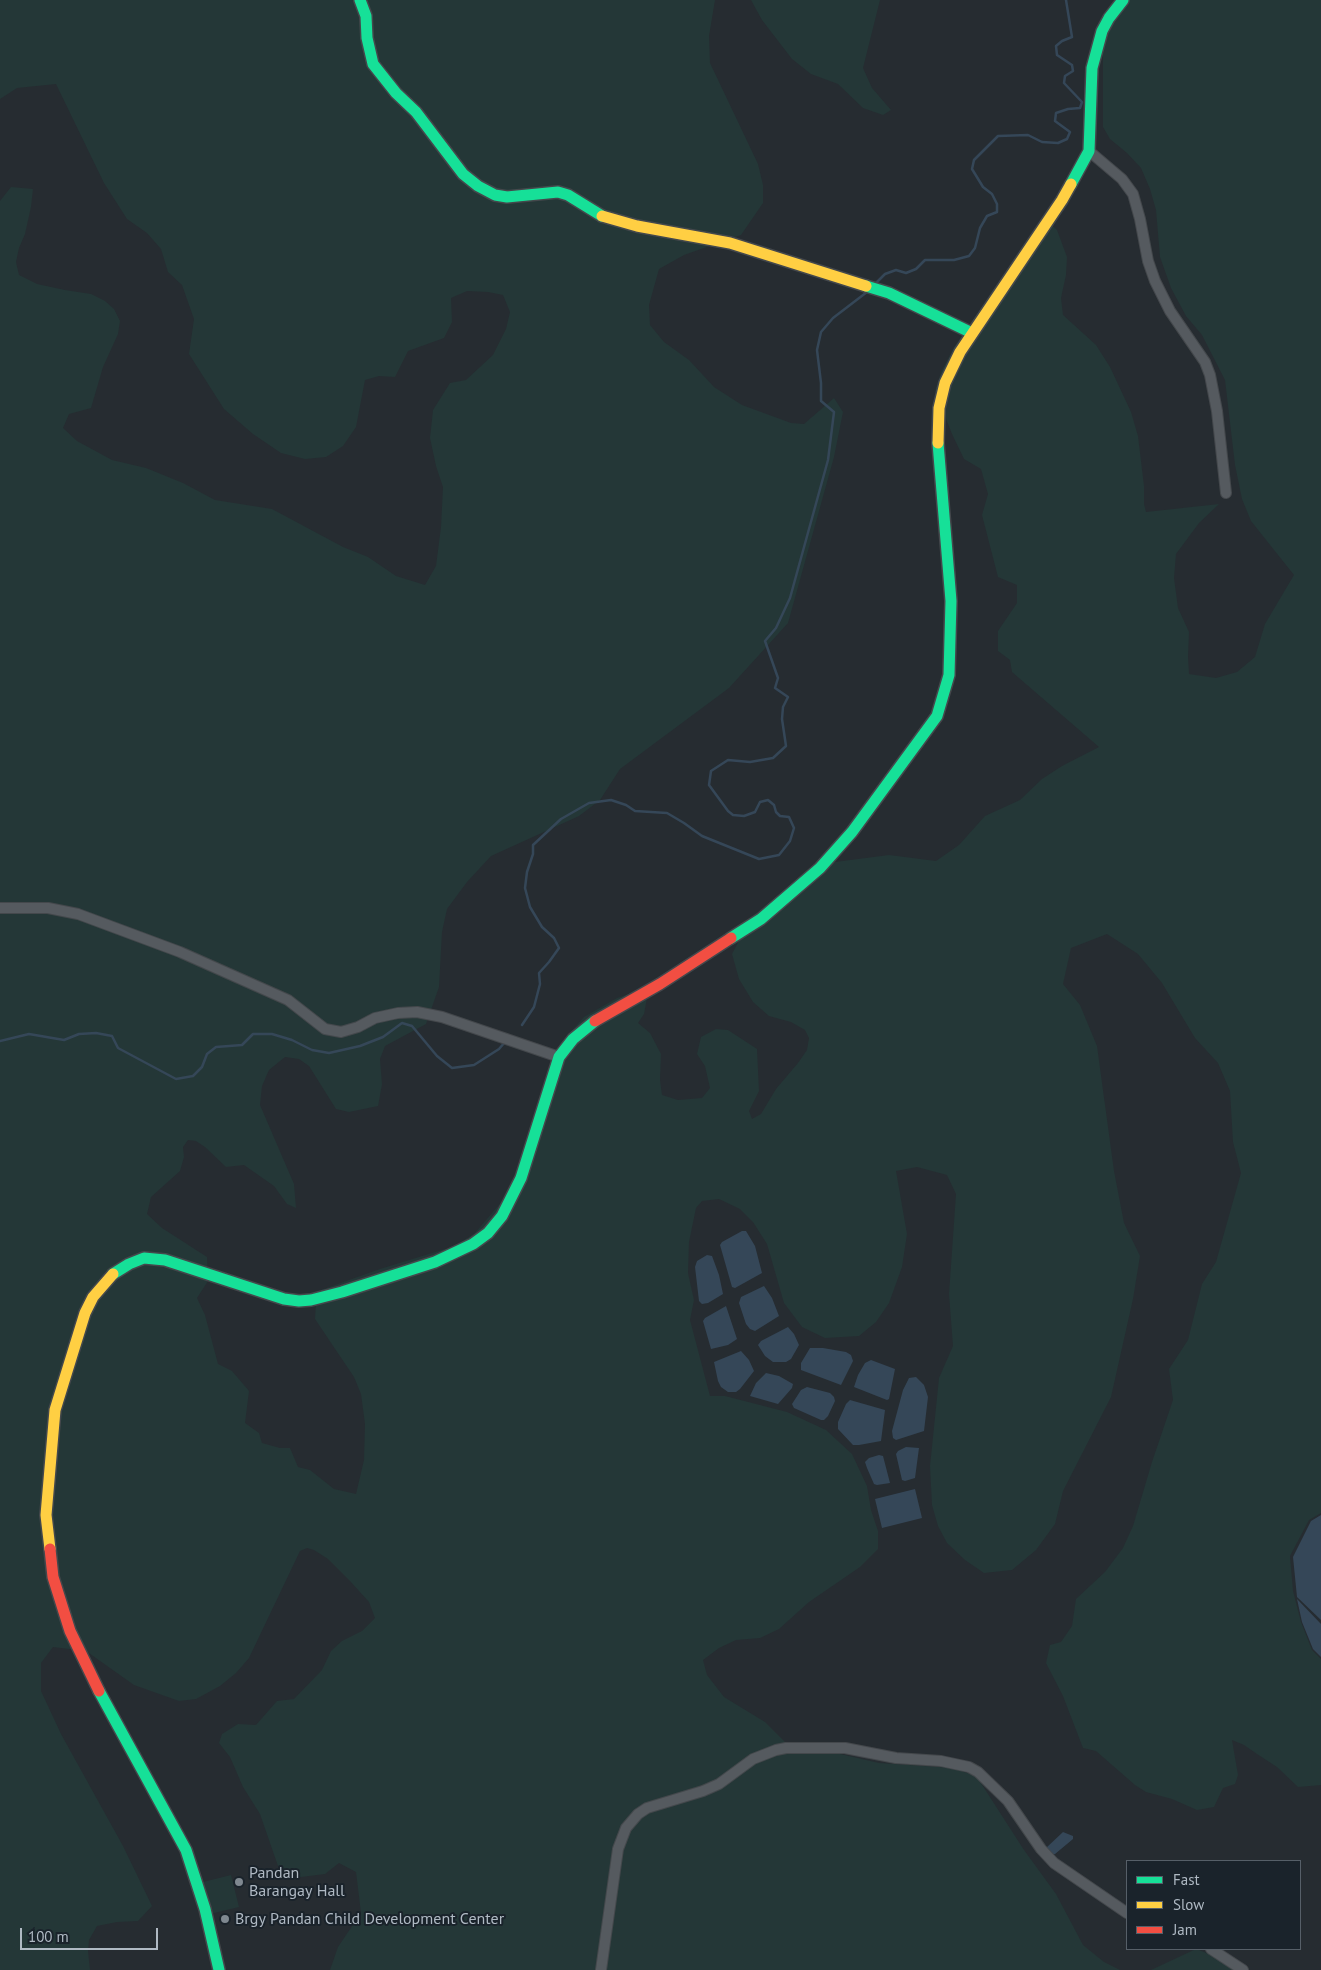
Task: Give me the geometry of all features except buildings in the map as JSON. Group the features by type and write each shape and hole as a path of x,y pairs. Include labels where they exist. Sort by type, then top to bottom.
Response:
{"street":[{"path":"360,0 366,16 369,53 376,69 396,93 416,112 463,174 478,186 495,195 507,197 558,192 568,195 603,216 637,226 730,243 888,293 972,333"},
{"path":"219,1970 205,1909 186,1850 103,1700 70,1631 53,1577 46,1515 55,1410 85,1313 93,1297 111,1275 128,1264 144,1258 165,1260 284,1299 311,1300 435,1262 473,1244 488,1233 502,1216 509,1203 521,1178 559,1057 584,1029 601,1017 668,980 761,919 820,868 868,810 937,716 949,675 951,601 937,421 941,394 949,372 972,333 1062,200 1089,151 1094,61 1102,31 1123,0"},
{"path":"1089,151 1122,179 1133,194 1148,260 1155,281 1170,311 1205,362 1210,375 1219,427 1226,493"},
{"path":"0,908 48,908 78,914 180,952 288,1000 325,1029 341,1032 358,1027 375,1018 398,1013 417,1012 442,1017 559,1057"},
{"path":"601,1970 618,1849 626,1828 638,1814 647,1808 704,1791 720,1784 753,1759 786,1748 845,1748 896,1758 941,1761 969,1767 978,1772 1008,1801 1041,1849 1054,1863 1126,1912"},
{"path":"1212,1950 1243,1970"}],"shaded area":[{"path":"0,0 715,0 709,36 710,63 758,164 763,185 763,203 741,235 684,255 659,269 649,305 650,325 664,342 689,360 714,387 742,405 791,423 804,424 834,398 843,412 834,457 788,623 729,688 620,769 600,800 579,816 491,856 467,882 447,909 442,932 439,987 426,1024 385,1046 380,1059 382,1084 378,1106 349,1112 336,1109 309,1066 299,1059 285,1057 269,1070 262,1086 260,1105 294,1184 296,1208 287,1204 274,1186 244,1165 226,1167 205,1147 196,1141 188,1140 183,1147 184,1157 180,1171 151,1197 147,1214 162,1228 207,1257 208,1281 197,1298 205,1315 218,1364 232,1371 249,1391 245,1423 259,1433 262,1443 280,1448 290,1448 298,1467 310,1470 334,1489 356,1494 364,1460 365,1424 361,1394 354,1377 315,1319 316,1302 321,1290 380,1269 455,1246 475,1233 504,1199 516,1178 560,1044 584,1017 617,998 643,989 648,992 644,1014 638,1023 650,1033 661,1054 660,1080 662,1095 678,1100 702,1098 710,1088 705,1066 697,1054 701,1037 716,1029 728,1030 757,1049 759,1091 749,1111 752,1119 761,1114 776,1089 798,1063 807,1050 809,1038 805,1030 791,1022 769,1016 753,1002 739,979 732,954 755,914 795,882 835,862 889,855 936,861 959,845 985,816 1020,800 1042,779 1062,766 1099,747 1012,672 1010,660 998,651 998,631 1017,603 1017,585 998,577 982,515 988,494 981,469 964,459 935,391 941,372 954,347 1044,218 1057,230 1067,257 1066,275 1061,298 1063,315 1096,345 1110,367 1131,412 1138,436 1146,512 1219,504 1199,523 1176,554 1174,578 1178,608 1189,632 1189,674 1216,678 1237,672 1255,657 1265,624 1294,575 1251,521 1242,499 1235,465 1225,380 1202,335 1186,316 1171,288 1160,257 1156,210 1150,189 1141,168 1110,139 1103,127 1103,53 1114,0 1321,0 1321,1513 1309,1520 1290,1556 1293,1591 1301,1622 1312,1650 1321,1659 1321,1785 1298,1787 1277,1767 1244,1745 1232,1740 1238,1775 1235,1784 1223,1788 1214,1807 1197,1810 1172,1799 1146,1792 1135,1785 1096,1751 1083,1748 1063,1696 1046,1663 1050,1645 1061,1642 1072,1626 1076,1599 1105,1572 1123,1548 1133,1526 1173,1400 1169,1369 1188,1340 1202,1284 1216,1262 1241,1173 1233,1142 1230,1091 1218,1063 1195,1038 1162,983 1138,954 1107,934 1071,948 1063,984 1080,1005 1097,1046 1114,1171 1124,1223 1140,1256 1133,1299 1111,1397 1063,1491 1055,1524 1036,1550 1012,1570 984,1573 965,1560 947,1543 938,1526 932,1505 930,1466 939,1378 953,1346 949,1294 956,1194 947,1175 917,1167 896,1171 907,1234 902,1267 889,1303 876,1322 859,1336 825,1338 802,1327 784,1303 767,1244 753,1222 740,1209 719,1199 702,1201 696,1208 689,1242 688,1273 694,1300 690,1320 710,1396 725,1396 787,1412 826,1430 852,1454 867,1486 871,1510 878,1531 878,1549 860,1567 809,1602 779,1629 760,1638 736,1640 719,1648 703,1660 707,1675 724,1697 765,1722 790,1747 810,1747 879,1763 955,1768 977,1777 1024,1850 1056,1894 1083,1945 1104,1962 1120,1970 330,1970 338,1947 361,1913 356,1872 339,1863 325,1874 301,1877 278,1866 260,1814 243,1787 230,1757 219,1743 222,1734 238,1724 256,1725 277,1701 294,1699 322,1670 331,1651 342,1641 362,1631 375,1618 369,1602 350,1581 328,1559 307,1548 300,1551 249,1658 236,1673 220,1686 196,1699 179,1701 134,1685 86,1651 53,1647 41,1663 41,1691 61,1734 123,1846 152,1906 138,1921 117,1922 97,1926 89,1940 90,1970 0,1970 0,201 11,187 33,189 25,234 16,262 19,275 37,284 91,294 105,301 114,309 120,321 118,334 103,367 91,408 69,414 63,428 77,441 112,460 146,468 183,483 215,500 272,509 343,547 368,557 396,576 425,585 436,566 441,527 443,487 430,438 433,410 450,383 466,380 493,355 506,329 510,312 503,295 467,291 451,298 452,322 444,338 408,351 395,377 379,376 365,380 356,427 343,446 326,457 305,459 281,453 253,434 224,409 189,354 194,319 182,285 168,272 161,249 147,233 127,219 104,183 56,84 17,88 0,99"},
{"path":"751,0 880,0 863,68 872,88 891,110 883,115 863,108 838,84 811,74 792,59 762,20"},
{"path":"231,1875 239,1907 210,1914 203,1882"},
{"path":"1194,1950 1199,1950 1209,1954 1233,1970 1151,1970"}],"water":[{"path":"742,1231 746,1231 755,1246 762,1273 735,1288 732,1287 720,1245"},
{"path":"707,1255 712,1256 723,1294 708,1303 702,1304 699,1301 695,1267 697,1261"},
{"path":"764,1286 772,1298 779,1316 755,1331 746,1324 739,1303 741,1297"},
{"path":"726,1306 737,1339 728,1345 711,1349 703,1321"},
{"path":"788,1327 799,1345 791,1359 786,1362 773,1362 765,1356 758,1345 761,1341"},
{"path":"810,1348 823,1348 846,1352 851,1355 853,1361 841,1385 801,1370 801,1363"},
{"path":"741,1351 749,1360 754,1371 740,1389 736,1392 728,1392 721,1387 718,1381 714,1362"},
{"path":"871,1360 895,1369 889,1399 887,1400 854,1387 865,1363"},
{"path":"766,1373 779,1376 793,1384 792,1388 778,1404 750,1396 756,1383"},
{"path":"916,1377 924,1385 928,1397 924,1431 896,1440 893,1438 892,1431 903,1390 909,1378"},
{"path":"807,1387 830,1393 834,1397 835,1401 824,1420 794,1408 792,1404 801,1390"},
{"path":"850,1400 885,1410 881,1441 853,1445 838,1429 838,1422 846,1404"},
{"path":"906,1447 919,1448 915,1478 905,1481 902,1480 896,1454"},
{"path":"879,1455 883,1456 890,1483 874,1484 867,1468 865,1462 869,1458"},
{"path":"915,1489 922,1518 882,1528 875,1499"},
{"path":"1321,1515 1321,1620 1297,1597 1293,1557 1311,1521"},
{"path":"1297,1599 1321,1624 1321,1657 1313,1649 1302,1622"},
{"path":"1063,1832 1073,1836 1073,1839 1055,1854 1051,1855 1046,1848"}],"waterway":[{"path":"876,283 885,274 896,270 906,273 916,269 925,260 954,260 969,256 975,248 980,228 987,216 997,212 997,204 992,194 983,187 972,169 974,160 998,136 1028,135 1042,142 1058,143 1067,139 1070,132 1055,121 1056,113 1080,108 1082,102 1064,83 1065,76 1073,71 1072,65 1057,55 1056,46 1072,37 1066,0"},
{"path":"522,1025 534,1007 540,984 539,973 559,948 554,938 542,927 530,907 525,888 527,872 533,854 533,845 561,819 589,803 611,800 626,805 635,811 667,813 702,836 759,859 779,855 790,841 794,828 789,817 780,816 776,812 774,805 768,800 760,802 755,812 744,816 733,815 709,785 711,771 728,760 750,762 773,758 786,746 782,719 783,707 788,697 775,688 778,678 765,641 776,628 790,598 828,460 834,412 821,401 817,350 821,332 833,318 867,292"},
{"path":"0,1041 29,1034 64,1040 79,1034 96,1033 112,1036 118,1048 176,1079 193,1076 202,1067 207,1054 216,1047 242,1045 253,1034 272,1034 292,1040 312,1050 329,1053 360,1046 383,1037 402,1023 412,1026 437,1056 452,1068 474,1065 499,1049 505,1042"}],"traffic: fast":[{"path":"360,0 366,16 367,38 373,64 396,93 416,112 463,174 478,186 495,195 507,197 558,192 568,195 602,216"},
{"path":"1071,184 1089,151 1092,68 1102,31 1123,0"},
{"path":"866,286 889,293 972,333"},
{"path":"731,938 761,919 820,868 852,832 937,716 949,675 951,601 938,443"},
{"path":"113,1274 129,1264 144,1258 165,1260 284,1299 299,1301 342,1292 435,1262 473,1244 488,1233 502,1216 521,1178 559,1057 573,1039 595,1021"},
{"path":"99,1691 186,1850 205,1909 219,1970"}],"traffic: slow":[{"path":"938,443 939,408 945,383 960,352 1071,184"},
{"path":"602,216 637,226 730,243 866,286"},
{"path":"50,1549 46,1515 55,1410 85,1313 93,1297 113,1274"}],"traffic: jam":[{"path":"595,1021 660,984 731,938"},
{"path":"50,1549 53,1577 70,1631 99,1691"}],"place":[{"name":"Pandan Barangay Hall","path":"239,1882"},
{"name":"Brgy Pandan Child Development Center","path":"225,1919"}]}
